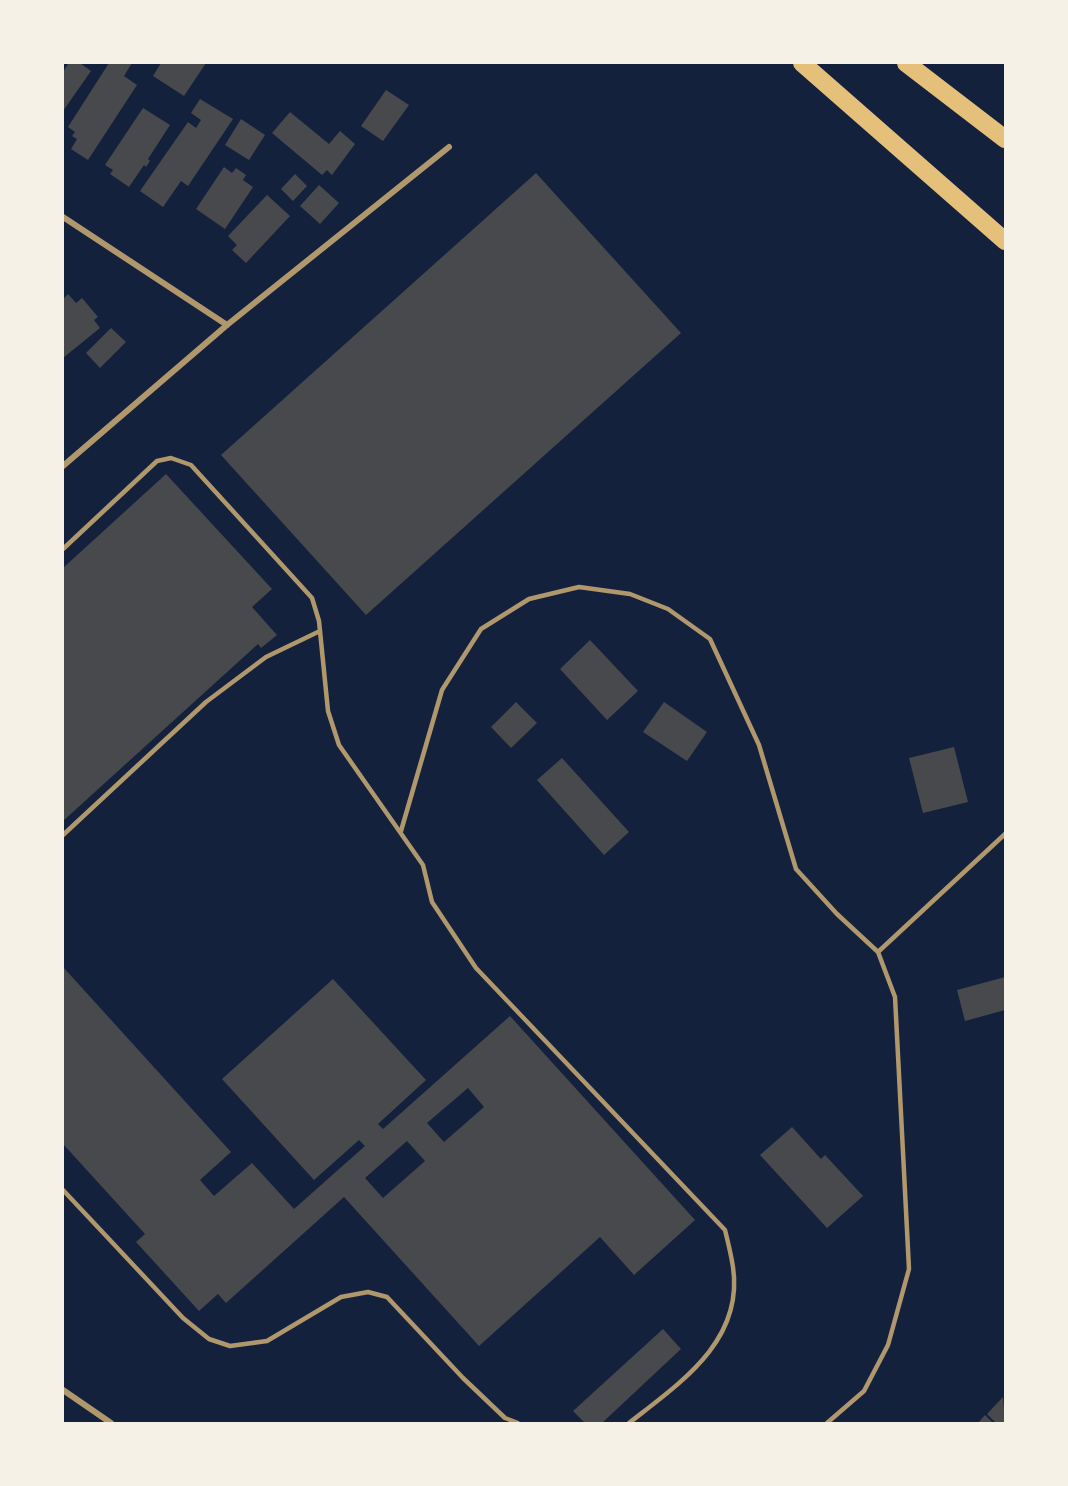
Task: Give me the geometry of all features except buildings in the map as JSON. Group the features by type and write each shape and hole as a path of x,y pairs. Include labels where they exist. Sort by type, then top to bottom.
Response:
{"highway":[{"path":"802,63 1005,241"},
{"path":"906,63 1005,139"}],"street":[{"path":"63,466 227,325 448,147"},
{"path":"63,218 227,325"},
{"path":"63,1390 111,1423"}],"lane":[{"path":"63,549 157,461 171,458 191,465 312,598 320,631 328,711 339,745 423,865 432,902 476,968 725,1230 733,1269 730,1314 714,1348 680,1384 629,1423"},
{"path":"400,831 442,690 481,629 529,599 579,587 630,594 668,609 710,639 759,745 796,869 837,914 878,952 896,997 909,1269 888,1345 864,1391 827,1423"},
{"path":"63,835 206,702 266,657 320,631"},
{"path":"878,952 1005,834"},
{"path":"63,1190 183,1318 209,1339 230,1346 267,1341 341,1297 368,1292 387,1297 463,1378 505,1418 518,1423"}]}
